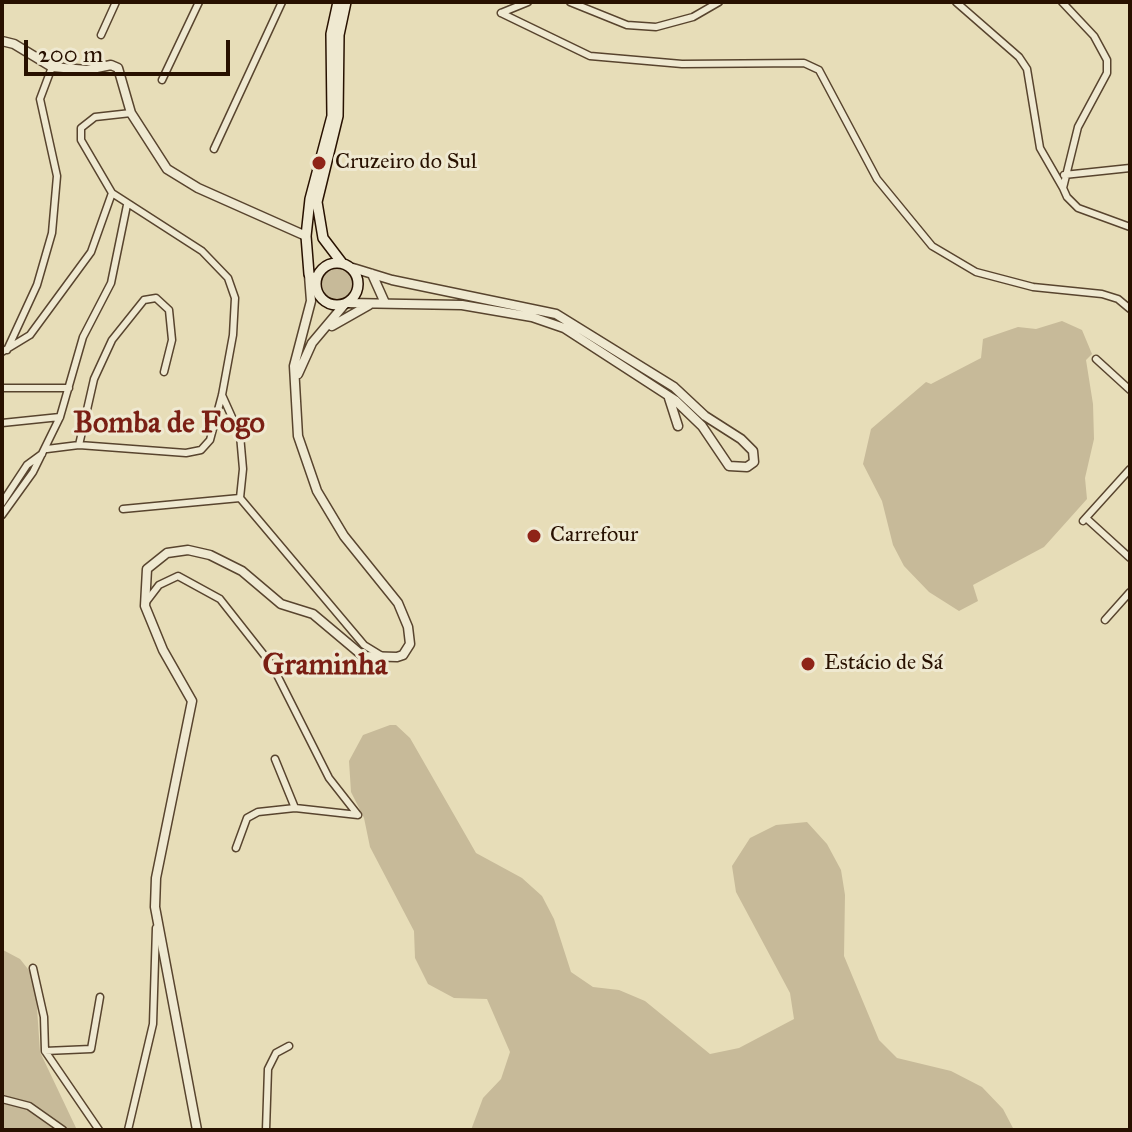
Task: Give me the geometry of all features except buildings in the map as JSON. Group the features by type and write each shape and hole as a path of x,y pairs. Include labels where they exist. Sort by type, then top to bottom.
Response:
{"main road":[{"path":"338,2 331,34 332,116 310,199 306,236 309,274 327,302 346,304 359,287 363,271"},
{"path":"346,2 339,35 338,116 317,202 319,227 328,248 342,263 363,271"},
{"path":"319,227 336,252 363,271"},
{"path":"316,285 323,268 342,263"}],"street":[{"path":"101,35 116,2"},
{"path":"162,80 199,2"},
{"path":"214,149 282,2"},
{"path":"528,2 501,13 590,56 682,64 804,63 819,70 877,179 932,246 976,272 1033,287 1118,299 1130,309"},
{"path":"570,2 627,25 656,27 693,17 719,2"},
{"path":"956,2 1019,57 1027,69 1040,148 1067,197 1078,208 1130,227"},
{"path":"1062,2 1103,49 1107,73 1078,127 1063,188"},
{"path":"2,41 14,44 52,67 118,68 131,113 167,169 183,180 306,236"},
{"path":"4,351 37,285 52,233 57,176 40,99 52,67"},
{"path":"2,503 27,465 46,450 79,445 186,453 201,450 210,440 233,335 235,298 228,278 202,251 112,193 81,140 81,128 95,117 131,113"},
{"path":"1064,175 1130,168"},
{"path":"4,351 30,335 91,252 112,193"},
{"path":"2,515 46,450 60,417 83,337 111,283 127,205"},
{"path":"363,271 385,303"},
{"path":"295,382 301,362 319,334 346,304 462,305 542,320 564,328 700,418 750,447 755,458 752,465 729,466 700,418 674,387 556,314 363,271"},
{"path":"309,274 311,301"},
{"path":"128,1130 153,1024 156,878 192,701 163,650 145,606 144,579 152,563 167,553 188,550 210,555 242,571 281,604 313,614 352,650 363,656 386,658 403,655 407,650 408,627 398,603 344,536 317,491 298,436 295,382 298,347 316,285"},
{"path":"79,445 94,379 112,340 144,300 156,298 169,310 172,340 164,372"},
{"path":"319,334 373,303"},
{"path":"1096,359 1130,390"},
{"path":"2,388 69,388"},
{"path":"659,390 671,403 678,426"},
{"path":"222,395 240,435 240,498 364,645 386,658"},
{"path":"2,423 60,417"},
{"path":"1129,472 1084,520 1130,558"},
{"path":"123,509 240,498"},
{"path":"145,606 167,579 178,576 220,599 272,665 322,766 358,815 295,808 250,815 240,830 236,848"},
{"path":"1105,620 1130,592"},
{"path":"275,759 295,808"},
{"path":"156,925 197,1130"},
{"path":"33,968 44,1017 45,1051 99,1130"},
{"path":"45,1051 91,1049 100,997"},
{"path":"266,1130 268,1069 276,1053 289,1046"},
{"path":"2,1099 29,1106 63,1130"}],"shaded area":[{"path":"338,266 351,271 356,284 351,297 338,302 325,297 320,284 325,271"},
{"path":"1062,321 1082,330 1092,354 1086,360 1093,404 1094,439 1085,478 1087,499 1044,547 973,585 978,601 959,611 929,592 904,566 893,545 882,501 863,464 871,429 926,382 931,384 981,358 983,339 1018,327 1036,329"},
{"path":"396,725 410,738 476,853 522,878 542,896 554,919 571,972 593,987 619,990 645,1001 710,1054 739,1048 794,1019 790,993 736,892 732,866 750,838 776,825 807,822 827,844 841,870 845,895 844,956 879,1040 897,1058 951,1071 982,1087 1003,1109 1014,1130 471,1130 483,1098 501,1079 510,1052 487,999 454,998 428,984 415,958 414,931 370,847 364,818 351,792 349,761 363,735"},
{"path":"3,950 20,959 35,978 40,1052 77,1130 2,1130"}],"place":[{"name":"Cruzeiro do Sul","path":"319,163"},
{"name":"Carrefour","path":"534,536"},
{"name":"Estácio de Sá","path":"808,664"}],"district":[{"name":"Bomba de Fogo","path":"169,425"},
{"name":"Graminha","path":"325,667"}]}
